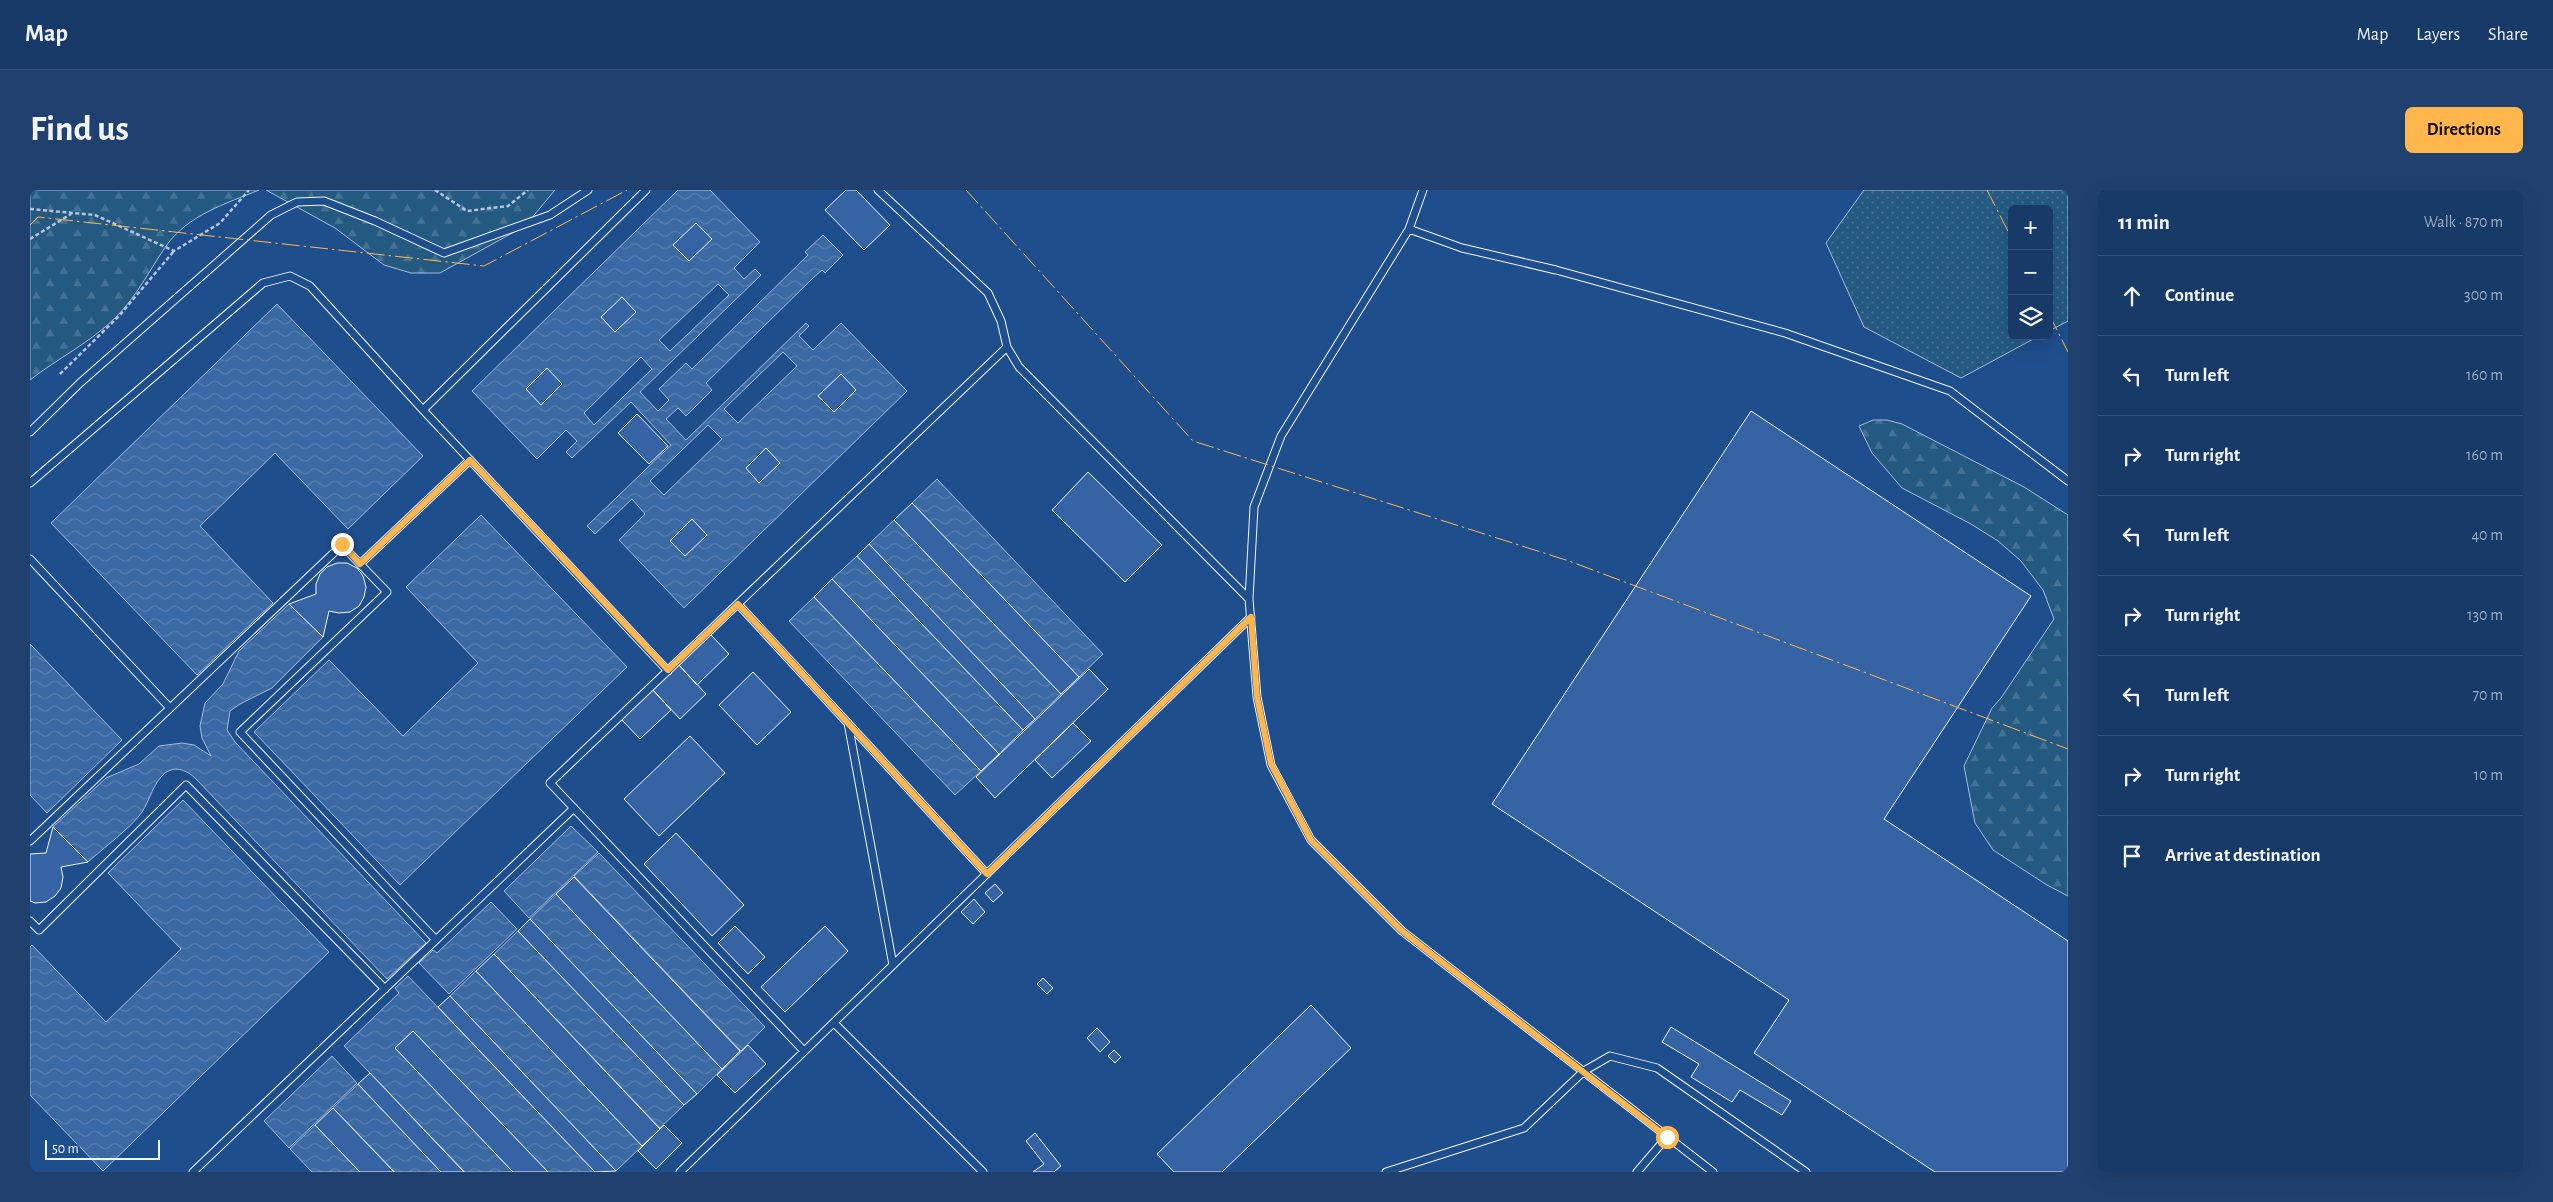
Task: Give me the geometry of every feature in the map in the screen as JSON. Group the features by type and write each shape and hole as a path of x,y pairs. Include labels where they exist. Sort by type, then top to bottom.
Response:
{"lane":[{"path":"30,432 80,383 271,215 297,202 324,201 375,221 444,253 550,215 588,190"},
{"path":"423,410 646,190"},
{"path":"878,190 988,293 1001,320 1007,347 1019,367 1249,599"},
{"path":"1423,190 1409,229 1281,436 1254,507 1249,599 1257,697 1271,764 1311,840 1402,931 1474,990 1584,1071 1713,1172"},
{"path":"1409,229 1462,248 1556,270 1785,333 1950,391 2068,481"},
{"path":"30,482 262,283 290,276 310,286 423,410 668,670"},
{"path":"804,1051 550,783 1007,347"},
{"path":"360,564 470,460"},
{"path":"30,841 342,544 387,592 240,732 436,940"},
{"path":"30,559 170,708"},
{"path":"738,604 987,874"},
{"path":"680,1172 1251,617"},
{"path":"848,723 893,965"},
{"path":"30,921 39,930 186,785 385,989"},
{"path":"193,1172 574,808"},
{"path":"834,1022 983,1172"},
{"path":"1386,1172 1524,1128 1584,1071 1610,1056 1657,1068 1806,1172"},
{"path":"1637,1172 1667,1137"}],"path":[{"path":"60,374 119,316 174,251 220,223 248,190"},
{"path":"435,190 467,211 508,206 528,190"},
{"path":"30,209 95,215 174,251"},
{"path":"30,239 72,213"}],"green space":[{"path":"30,190 259,190 220,206 185,226 166,246 137,292 116,317 96,335 30,380"},
{"path":"266,190 555,190 525,226 440,273 411,273 384,265 335,228"},
{"path":"1864,190 2068,190 2068,321 2053,329 2053,205 2008,205 2008,340 2032,340 1961,378 1864,327 1826,243"},
{"path":"1873,420 1887,420 1902,424 2024,487 2068,515 2068,896 2047,885 1993,850 1975,823 1964,766 1992,708 2001,698 2054,619 2043,590 2021,561 1998,541 1971,524 1902,488 1872,453 1859,426"}],"water":[{"path":"678,190 710,190 760,242 734,268 744,279 755,269 761,275 640,392 658,411 669,400 659,389 686,363 692,369 808,255 805,252 823,235 843,255 825,273 822,270 813,278 706,383 712,390 686,416 678,408 666,419 686,440 806,323 809,326 799,336 813,350 841,323 907,391 684,608 619,540 645,514 632,499 595,534 587,526 671,445 631,402 572,458 566,452 577,441 566,430 537,459 472,391","holes":["718,284 729,295 670,351 659,340","783,352 797,366 738,423 724,409","641,357 652,369 594,425 584,413","708,425 722,439 664,495 650,481"]},
{"path":"277,304 423,456 348,529 275,453 200,526 273,603 197,675 51,523"},
{"path":"937,479 1103,654 1079,677 912,503"},
{"path":"481,515 627,667 400,885 254,732 329,660 403,736 478,663 406,587"},
{"path":"894,520 1061,694 1035,719 869,544"},
{"path":"857,556 1023,730 999,754 832,579"},
{"path":"814,597 981,771 955,795 789,621"},
{"path":"289,604 323,637 272,688 230,711 227,730 235,742 426,943 387,979 196,779 186,771 173,769 165,773 157,782 145,807 137,818 88,862 53,827 106,778 139,764 159,746 182,743 194,745 211,756 202,738 200,726 205,703 223,684 239,651"},
{"path":"30,644 122,740 47,813 30,795"},
{"path":"183,800 329,952 103,1171 30,1095 30,947 32,945 106,1022 181,949 108,873"},
{"path":"571,826 598,852 529,918 504,891"},
{"path":"599,853 765,1027 741,1051 574,876"},
{"path":"556,894 722,1069 697,1094 530,919"},
{"path":"491,902 517,929 449,994 419,963 433,950 437,953"},
{"path":"518,931 684,1105 660,1128 494,954"},
{"path":"476,971 642,1146 616,1171 450,996"},
{"path":"408,976 595,1172 548,1172 413,1031 395,1048 513,1172 465,1172 344,1046 399,993 395,988"},
{"path":"332,1056 357,1083 289,1148 264,1121"},
{"path":"358,1084 441,1172 395,1172 333,1108"},
{"path":"315,1125 360,1172 312,1172 290,1149"}],"building":[{"path":"846,190 856,190 890,225 864,250 825,210"},
{"path":"696,223 712,239 689,261 673,245"},
{"path":"622,297 636,312 615,332 601,317"},
{"path":"547,368 562,384 541,405 526,389"},
{"path":"841,374 856,390 834,412 818,396"},
{"path":"1751,411 2031,596 1884,819 2068,941 2068,1172 1935,1172 1754,1053 1789,1000 1492,804"},
{"path":"637,414 668,446 649,464 618,433"},
{"path":"766,448 780,463 759,483 746,468"},
{"path":"1088,472 1162,545 1125,582 1052,510"},
{"path":"912,503 1079,677 1061,694 894,520"},
{"path":"692,519 707,535 685,556 670,541"},
{"path":"869,544 1035,719 1023,730 857,556"},
{"path":"337,563 347,563 357,568 363,576 366,587 364,597 359,606 350,612 339,613 329,611 323,637 289,604 316,594 316,584 320,574 327,567"},
{"path":"832,579 999,754 981,771 814,597"},
{"path":"710,634 729,654 697,685 678,664"},
{"path":"678,664 706,694 680,719 652,689"},
{"path":"1089,669 1108,689 995,798 976,777"},
{"path":"753,672 791,712 757,745 719,705"},
{"path":"652,689 671,710 640,739 621,719"},
{"path":"1073,723 1091,741 1052,778 1035,760"},
{"path":"690,736 725,773 659,836 624,799"},
{"path":"53,827 88,862 61,867 63,877 61,888 55,896 46,902 35,903 30,901 30,854 46,853"},
{"path":"676,833 744,905 712,936 644,864"},
{"path":"574,877 740,1051 722,1069 556,894"},
{"path":"995,884 1003,893 993,902 985,893"},
{"path":"974,899 985,912 973,924 961,912"},
{"path":"530,919 697,1094 684,1105 518,931"},
{"path":"735,926 765,957 748,974 718,943"},
{"path":"825,926 848,951 785,1012 761,987"},
{"path":"494,954 660,1129 642,1146 476,971"},
{"path":"1043,978 1053,988 1047,994 1037,984"},
{"path":"450,996 616,1171 595,1172 438,1007"},
{"path":"1311,1005 1351,1048 1222,1172 1174,1172 1157,1154"},
{"path":"1671,1027 1791,1101 1782,1115 1740,1090 1732,1102 1691,1077 1699,1064 1662,1042"},
{"path":"1097,1028 1110,1042 1100,1052 1087,1038"},
{"path":"413,1031 548,1172 513,1172 395,1048"},
{"path":"748,1045 766,1064 735,1093 717,1075"},
{"path":"1114,1050 1121,1057 1115,1063 1108,1056"},
{"path":"370,1073 464,1172 441,1172 358,1084"},
{"path":"333,1108 394,1172 360,1172 315,1125"},
{"path":"664,1125 682,1143 656,1169 638,1151"},
{"path":"1035,1133 1061,1166 1054,1172 1033,1172 1044,1164 1026,1141"}],"power":[{"path":"30,225 38,217 484,266 627,190"},
{"path":"966,190 1193,441 1569,561 2068,749"},
{"path":"1987,190 2008,231"},
{"path":"2053,322 2068,352"}],"route":[{"path":"342,544 360,564 470,460 668,670 738,604 987,874 1251,617 1257,697 1271,764 1311,840 1402,931 1474,990 1584,1071 1667,1137"}]}
